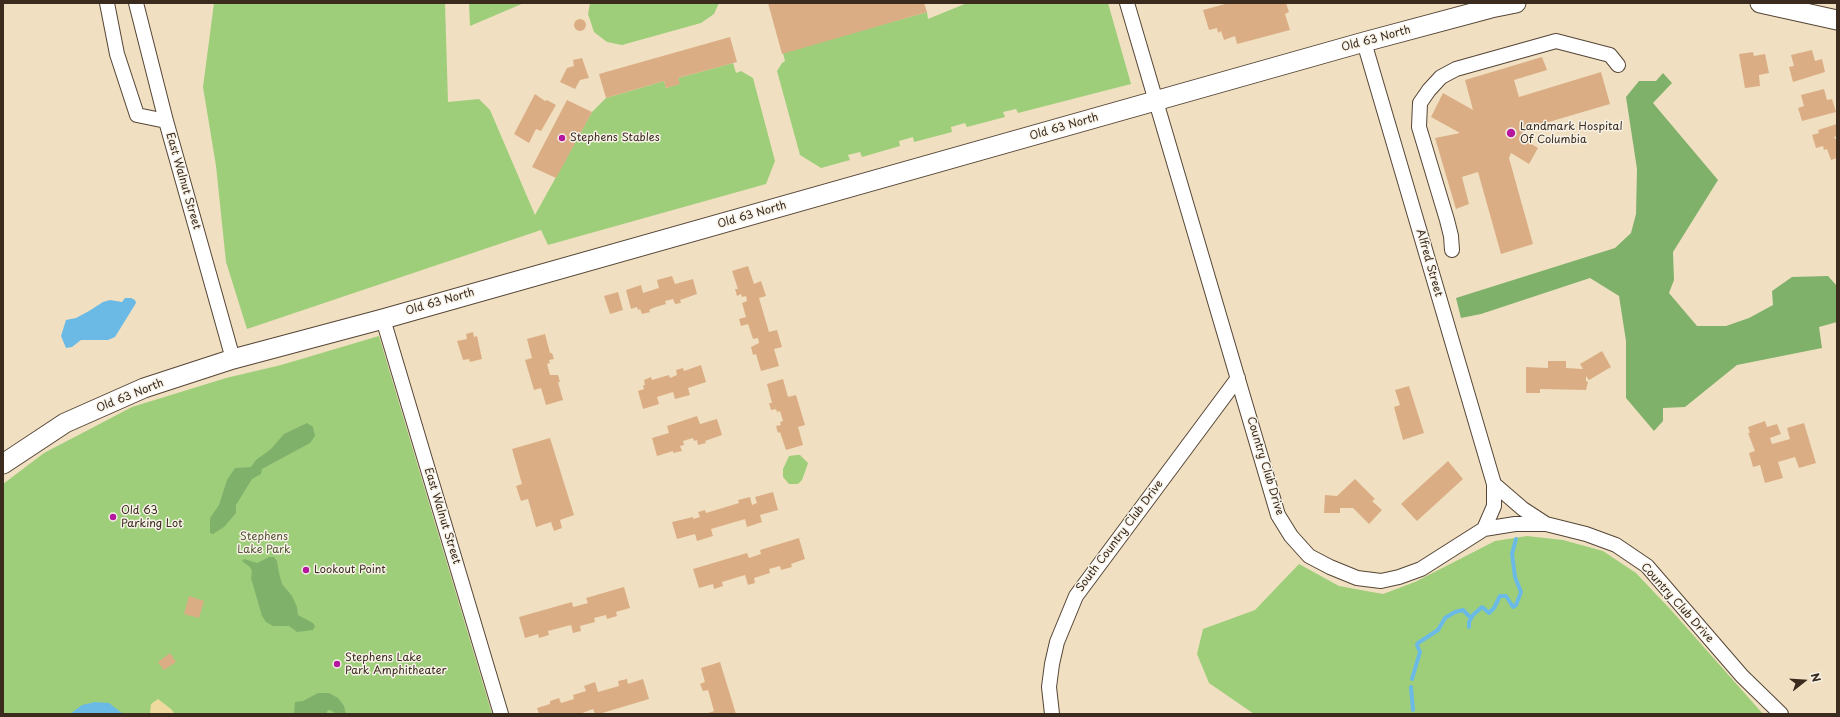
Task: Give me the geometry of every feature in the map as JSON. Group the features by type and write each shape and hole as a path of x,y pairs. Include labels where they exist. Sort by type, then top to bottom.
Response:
{"main road":[{"name":"Old 63 North","path":"3,464 66,424 144,388 233,359 383,319 1364,42 1491,8 1516,3"},
{"path":"1760,3 1837,20"}],"street":[{"path":"107,3 117,54 137,115 166,121"},
{"name":"East Walnut Street","path":"136,3 166,121 233,359"},
{"name":"Country Club Drive","path":"1127,3 1278,515 1291,536 1309,556 1330,567 1357,578 1381,581 1399,577 1421,569 1484,529 1515,524 1546,524 1586,534 1616,545 1647,566 1742,676 1781,714"},
{"path":"1452,250 1451,236 1447,220 1419,127 1420,103 1429,90 1441,77 1456,69 1556,41 1610,55 1618,65"},
{"name":"Alfred Street","path":"1364,42 1494,484 1494,506 1484,529"},
{"name":"East Walnut Street","path":"383,319 501,714"},
{"name":"South Country Club Drive","path":"1052,714 1050,687 1052,664 1057,642 1076,596 1238,378"},
{"path":"1494,484 1523,508 1546,524"}],"green space":[{"path":"214,3 445,3 448,102 479,99 490,110 535,215 592,112 606,98 664,81 666,88 679,84 678,78 733,63 736,73 741,71 753,78 775,161 766,184 548,245 541,230 247,329 226,262 216,166 203,87"},
{"path":"469,3 524,3 470,26"},
{"path":"590,3 719,3 714,14 701,23 622,45 607,42 594,32 588,14"},
{"path":"967,3 1108,3 1131,84 1018,113 1016,109 1003,112 1005,117 967,127 965,123 951,127 952,132 914,142 913,137 899,141 900,146 862,157 860,152 848,155 850,160 821,168 800,155 777,71 785,61 783,53 927,12 928,19"},
{"path":"1663,73 1672,83 1653,103 1718,180 1673,252 1674,280 1669,293 1697,326 1726,326 1749,318 1773,305 1772,291 1792,277 1828,276 1837,286 1837,322 1819,327 1822,348 1737,365 1685,407 1663,408 1663,421 1654,431 1626,398 1626,341 1619,296 1590,278 1481,314 1461,318 1456,298 1615,248 1631,233 1636,214 1637,169 1626,97 1639,81 1656,81"},
{"name":"Stephens Lake Park","path":"379,336 492,714 3,714 3,484 44,453 132,407 226,378 281,365"},
{"path":"307,423 313,427 315,436 310,443 262,469 261,474 252,479 236,505 236,513 224,527 213,534 210,533 210,518 219,505 227,480 235,468 251,467 256,460 271,449 284,434"},
{"path":"800,455 808,463 802,480 798,484 789,484 783,477 783,469 789,456"},
{"path":"1527,536 1563,540 1603,551 1636,573 1671,610 1763,714 1254,714 1209,683 1197,654 1203,629 1255,610 1299,564 1339,586 1383,594 1415,582 1495,541"},
{"path":"269,557 274,557 277,561 282,584 292,596 297,607 298,615 313,623 315,626 313,630 297,632 289,626 273,626 266,622 262,616 251,578 252,571 250,567 242,561 244,559 257,563"},
{"path":"318,693 329,693 338,698 344,706 346,714 337,714 328,710 326,714 294,714 295,702 303,701"}],"sand":[{"path":"158,699 175,714 150,714 151,704"}],"water":[{"path":"125,298 131,298 135,300 136,303 115,337 108,340 81,340 72,347 66,348 61,336 66,320 76,318 103,302 110,300 122,302"},
{"path":"95,702 109,703 123,714 70,714 82,705"}],"building":[{"path":"768,3 924,3 927,12 782,54"},
{"path":"1229,3 1286,3 1289,12 1285,14 1290,30 1237,44 1235,36 1224,40 1221,31 1218,33 1217,28 1209,30 1203,10"},
{"path":"580,19 584,21 586,25 584,29 580,31 576,29 574,25 576,21"},
{"path":"730,37 737,62 678,78 680,84 666,88 664,81 606,98 599,74"},
{"path":"1812,50 1815,61 1822,59 1825,72 1793,82 1789,67 1794,66 1791,55"},
{"path":"1753,52 1754,56 1765,54 1769,73 1759,75 1760,86 1745,88 1739,54"},
{"path":"1542,57 1547,70 1514,80 1519,97 1601,72 1610,104 1525,129 1520,137 1538,148 1529,164 1511,153 1509,158 1533,244 1501,254 1478,172 1462,177 1469,204 1456,209 1435,138 1460,133 1431,117 1443,93 1473,110 1465,80"},
{"path":"582,58 589,78 580,80 575,89 560,82 567,68 574,66 573,60"},
{"path":"1824,89 1827,100 1832,99 1836,112 1802,121 1798,108 1804,106 1801,95"},
{"path":"535,94 545,101 547,100 556,105 541,131 536,129 529,143 514,134"},
{"path":"567,100 592,112 556,178 532,167"},
{"path":"1837,124 1837,136 1834,137 1835,139 1837,138 1837,158 1831,160 1827,149 1824,150 1823,146 1816,148 1812,135 1819,133 1818,130"},
{"path":"748,266 754,284 761,281 766,296 759,298 769,332 777,330 782,347 774,349 779,366 761,371 756,354 753,355 751,347 759,343 758,338 753,339 748,324 741,326 739,319 746,317 742,303 747,301 746,296 742,297 741,294 737,296 735,289 738,289 732,271"},
{"path":"672,276 675,284 693,279 697,294 680,300 681,303 675,304 673,299 665,301 666,304 653,308 649,310 650,312 642,314 640,309 638,310 637,307 631,309 626,290 641,285 643,293 659,288 657,280"},
{"path":"618,292 623,310 610,314 604,296"},
{"path":"473,332 474,337 477,336 482,359 470,362 469,359 463,360 457,341 467,339 466,334"},
{"path":"545,334 550,353 552,353 554,359 549,360 550,363 547,364 550,375 558,375 560,382 558,382 563,400 546,405 541,388 534,390 525,360 532,358 527,339"},
{"path":"1602,351 1611,367 1589,380 1586,376 1586,381 1588,382 1586,390 1540,389 1540,393 1526,393 1526,367 1548,368 1548,361 1566,361 1566,368 1583,369 1580,364"},
{"path":"701,365 706,382 688,388 690,395 675,399 673,392 657,397 659,404 643,409 638,391 644,389 644,380 651,377 652,380 669,375 670,378 677,375 676,370 683,368 684,371"},
{"path":"783,379 788,397 796,395 805,425 798,427 803,445 786,450 780,432 778,433 776,426 781,425 780,422 783,421 780,411 777,412 776,409 771,410 769,403 772,403 767,384"},
{"path":"1409,386 1424,433 1403,440 1394,407 1400,405 1395,390"},
{"path":"697,416 700,424 717,419 722,435 705,441 706,443 698,445 697,440 694,441 693,438 683,441 684,445 680,446 682,451 673,453 673,451 657,456 652,438 669,433 667,426"},
{"path":"1765,421 1767,427 1777,424 1781,434 1770,438 1772,444 1790,439 1787,428 1804,423 1816,463 1799,468 1795,457 1778,462 1783,478 1765,483 1760,465 1753,467 1749,453 1755,451 1748,433 1750,433 1748,427"},
{"path":"550,438 574,515 560,520 562,528 554,531 551,522 536,527 528,499 521,501 516,486 522,484 512,449"},
{"path":"1448,461 1463,479 1417,521 1401,504"},
{"path":"1355,479 1375,499 1372,501 1382,510 1369,524 1353,508 1340,508 1340,513 1324,513 1325,495 1337,496"},
{"path":"773,492 778,510 760,515 762,522 747,527 745,519 711,529 713,536 697,541 695,534 677,539 672,522 693,517 693,519 700,517 698,512 705,510 706,513 739,503 738,500 750,497 752,505 757,503 755,497"},
{"path":"799,538 805,559 791,564 792,567 781,570 780,566 769,569 770,573 754,578 755,583 748,585 745,575 722,582 723,586 714,589 713,584 699,588 693,569 747,553 749,558 761,554 760,550"},
{"path":"624,587 630,608 616,612 617,616 607,619 606,615 594,618 595,622 580,626 581,631 573,633 571,625 548,631 549,635 539,638 538,634 525,638 519,617 572,602 573,607 588,603 586,598"},
{"path":"189,596 204,601 199,618 184,614"},
{"path":"170,653 176,662 164,670 158,662"},
{"path":"720,662 736,714 705,714 714,711 708,690 703,691 700,684 705,682 701,668"},
{"path":"627,679 628,684 643,679 649,699 599,714 595,714 593,709 580,714 539,714 537,708 550,704 550,701 559,698 561,703 574,699 573,695 586,691 584,686 595,682 598,692 619,686 618,681"}],"waterway":[{"path":"1469,627 1469,622 1473,615 1482,607 1489,613 1494,608 1500,596 1506,596 1513,607 1516,605 1521,592 1515,577 1512,554 1516,539"},
{"path":"1412,679 1420,652 1417,645 1418,643 1438,630 1445,618 1455,612 1463,610 1471,618"},
{"path":"1411,687 1413,710"}],"place":[{"name":"Landmark Hospital Of Columbia","path":"1511,133"},
{"name":"Stephens Stables","path":"562,138"},
{"name":"Old 63 Parking Lot","path":"113,517"},
{"name":"Lookout Point","path":"306,570"},
{"name":"Stephens Lake Park Amphitheater","path":"337,664"}]}
